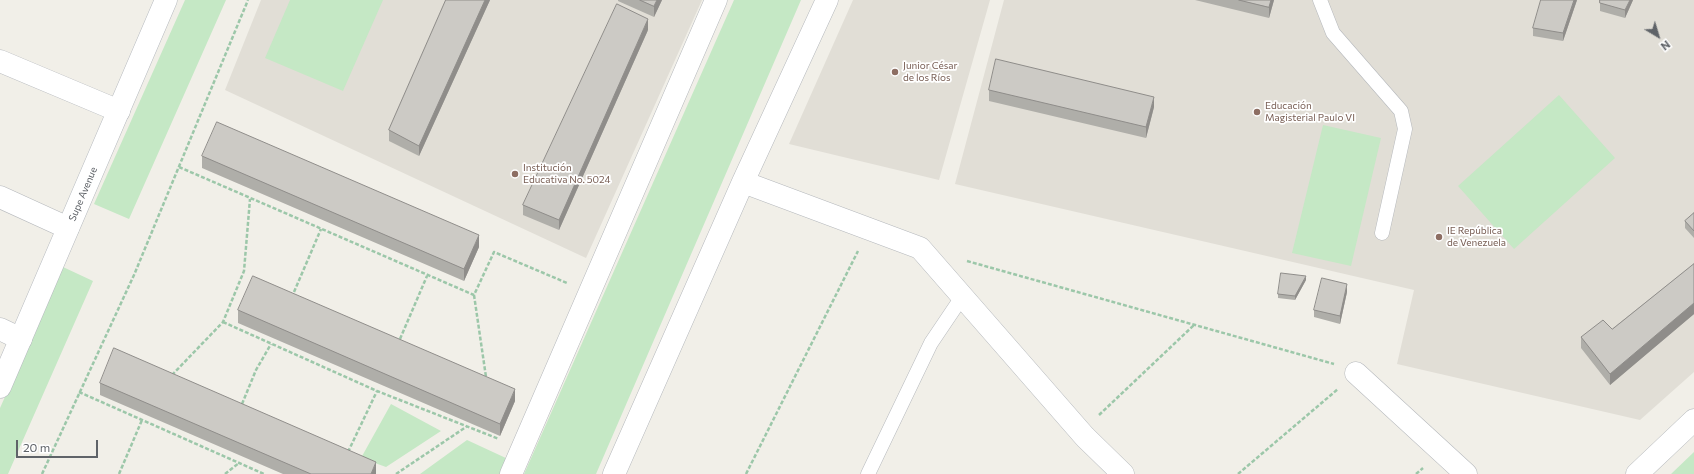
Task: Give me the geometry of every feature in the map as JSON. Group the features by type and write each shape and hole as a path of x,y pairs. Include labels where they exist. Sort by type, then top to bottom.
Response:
{"street":[{"name":"Supe Avenue","path":"0,387 119,111 165,0"},
{"path":"511,474 716,0"},
{"path":"614,474 743,182 827,0"},
{"path":"0,61 119,111"},
{"path":"743,182 920,248 1080,432 1123,474"},
{"path":"0,197 68,228"},
{"path":"0,329 21,339"},
{"path":"1356,374 1466,474"},
{"path":"1636,474 1694,420"}],"lane":[{"path":"1320,0 1333,33 1401,111 1405,129 1382,233"},
{"path":"868,474 931,343 962,296"}],"path":[{"path":"42,474 134,275 248,0"},
{"path":"179,167 426,276 474,295"},
{"path":"171,376 223,322 244,271 250,199"},
{"path":"294,292 321,229"},
{"path":"746,474 869,229"},
{"path":"486,377 474,295 494,252 589,293"},
{"path":"966,261 1329,362 1356,374 1238,474"},
{"path":"400,339 426,276"},
{"path":"223,322 377,391 522,448"},
{"path":"1080,432 1195,325"},
{"path":"242,404 256,370 271,344"},
{"path":"348,452 377,391"},
{"path":"79,392 264,474"},
{"path":"119,474 142,420"},
{"path":"396,474 466,426"},
{"path":"225,474 239,463"}],"shaded area":[{"name":"Institución Educativa No. 5024","path":"261,0 702,0 586,258 225,90"},
{"name":"Junior César de los Ríos","path":"853,0 990,0 939,180 789,144"},
{"name":"IE República de Venezuela","path":"1004,0 1694,0 1694,372 1640,420 1397,364 1414,290 955,184"}],"green space":[{"path":"185,0 226,0 129,219 94,204"},
{"path":"290,0 383,0 343,91 265,58"},
{"path":"734,0 801,0 596,474 524,474"},
{"path":"1559,95 1615,158 1514,249 1458,186"},
{"path":"1323,125 1381,138 1351,266 1292,253"},
{"path":"63,267 93,281 8,474 0,474 0,408"},
{"path":"391,404 441,431 386,467 361,458"},
{"path":"467,440 508,459 501,474 420,474"},
{"path":"1694,452 1694,474 1671,474"}],"building":[{"path":"446,0 485,0 419,146 389,130"},
{"path":"640,0 657,0 654,6"},
{"path":"1239,0 1271,0 1269,7"},
{"path":"1541,0 1574,0 1563,33 1533,28"},
{"path":"1600,0 1630,0 1625,10 1600,3"},
{"path":"617,4 648,19 559,220 523,205"},
{"path":"996,59 1154,97 1146,127 989,90"},
{"path":"217,122 479,235 464,269 202,156"},
{"path":"1694,213 1694,231 1685,221"},
{"path":"1694,264 1694,303 1610,374 1581,337 1603,320 1612,329"},
{"path":"1281,273 1306,276 1295,296 1278,294"},
{"path":"253,276 515,389 500,424 238,310"},
{"path":"1322,278 1347,284 1340,316 1314,310"},
{"path":"114,348 376,462 371,474 311,474 100,383"}],"place":[{"name":"Junior César de los Ríos","path":"895,72"},
{"name":"Educación Magisterial Paulo VI","path":"1257,112"},
{"name":"Institución Educativa No. 5024","path":"515,174"},
{"name":"IE República de Venezuela","path":"1439,237"}]}
